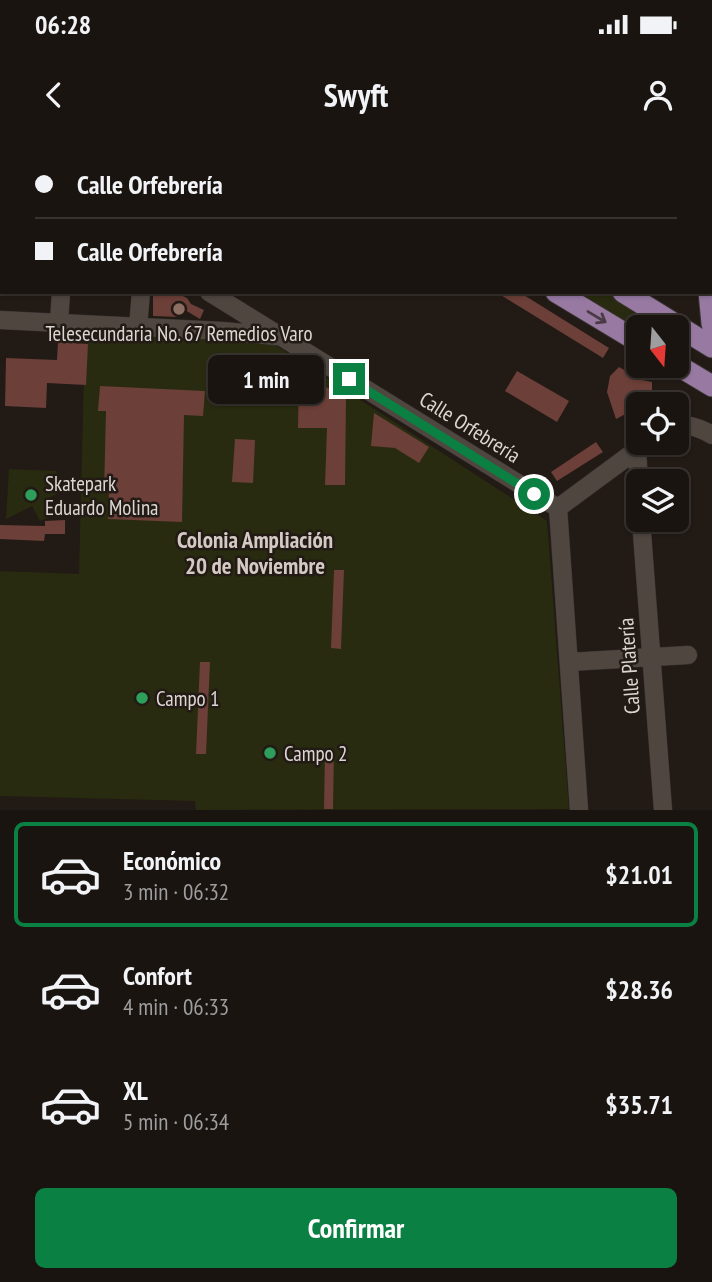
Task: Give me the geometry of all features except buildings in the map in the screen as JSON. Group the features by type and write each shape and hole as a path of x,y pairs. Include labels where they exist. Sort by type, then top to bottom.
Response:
{"main road":[{"path":"559,294 626,334"},
{"path":"626,294 712,347"},
{"path":"709,294 712,324"},
{"path":"690,373 712,386"}],"street":[{"path":"59,322 61,294"},
{"path":"138,327 141,294"},
{"name":"Calle Orfebrería","path":"212,294 558,508"},
{"path":"0,320 222,331 280,337"},
{"path":"689,425 702,428 712,435"},
{"path":"579,810 558,508 630,455"},
{"name":"Calle Platería","path":"642,532 663,810"},
{"path":"569,662 688,655"}],"green space":[{"path":"570,294 613,294 645,315 626,315 626,326"},
{"path":"85,332 274,344 547,521 569,809 196,810 195,801 0,796 0,571 79,574"},
{"name":"Skatepark Eduardo Molina","path":"9,469 56,471 65,490 44,500 52,516 40,521 32,506 6,519"}],"place":[{"name":"Telesecundaria No. 67 Remedios Varo","path":"179,309"},
{"name":"Skatepark Eduardo Molina","path":"31,495"},
{"name":"Campo 1","path":"142,698"},
{"name":"Campo 2","path":"270,753"}],"district":[{"name":"Colonia Ampliación 20 de Noviembre","path":"255,552"}],"route":[{"path":"349,379 534,494"}]}
